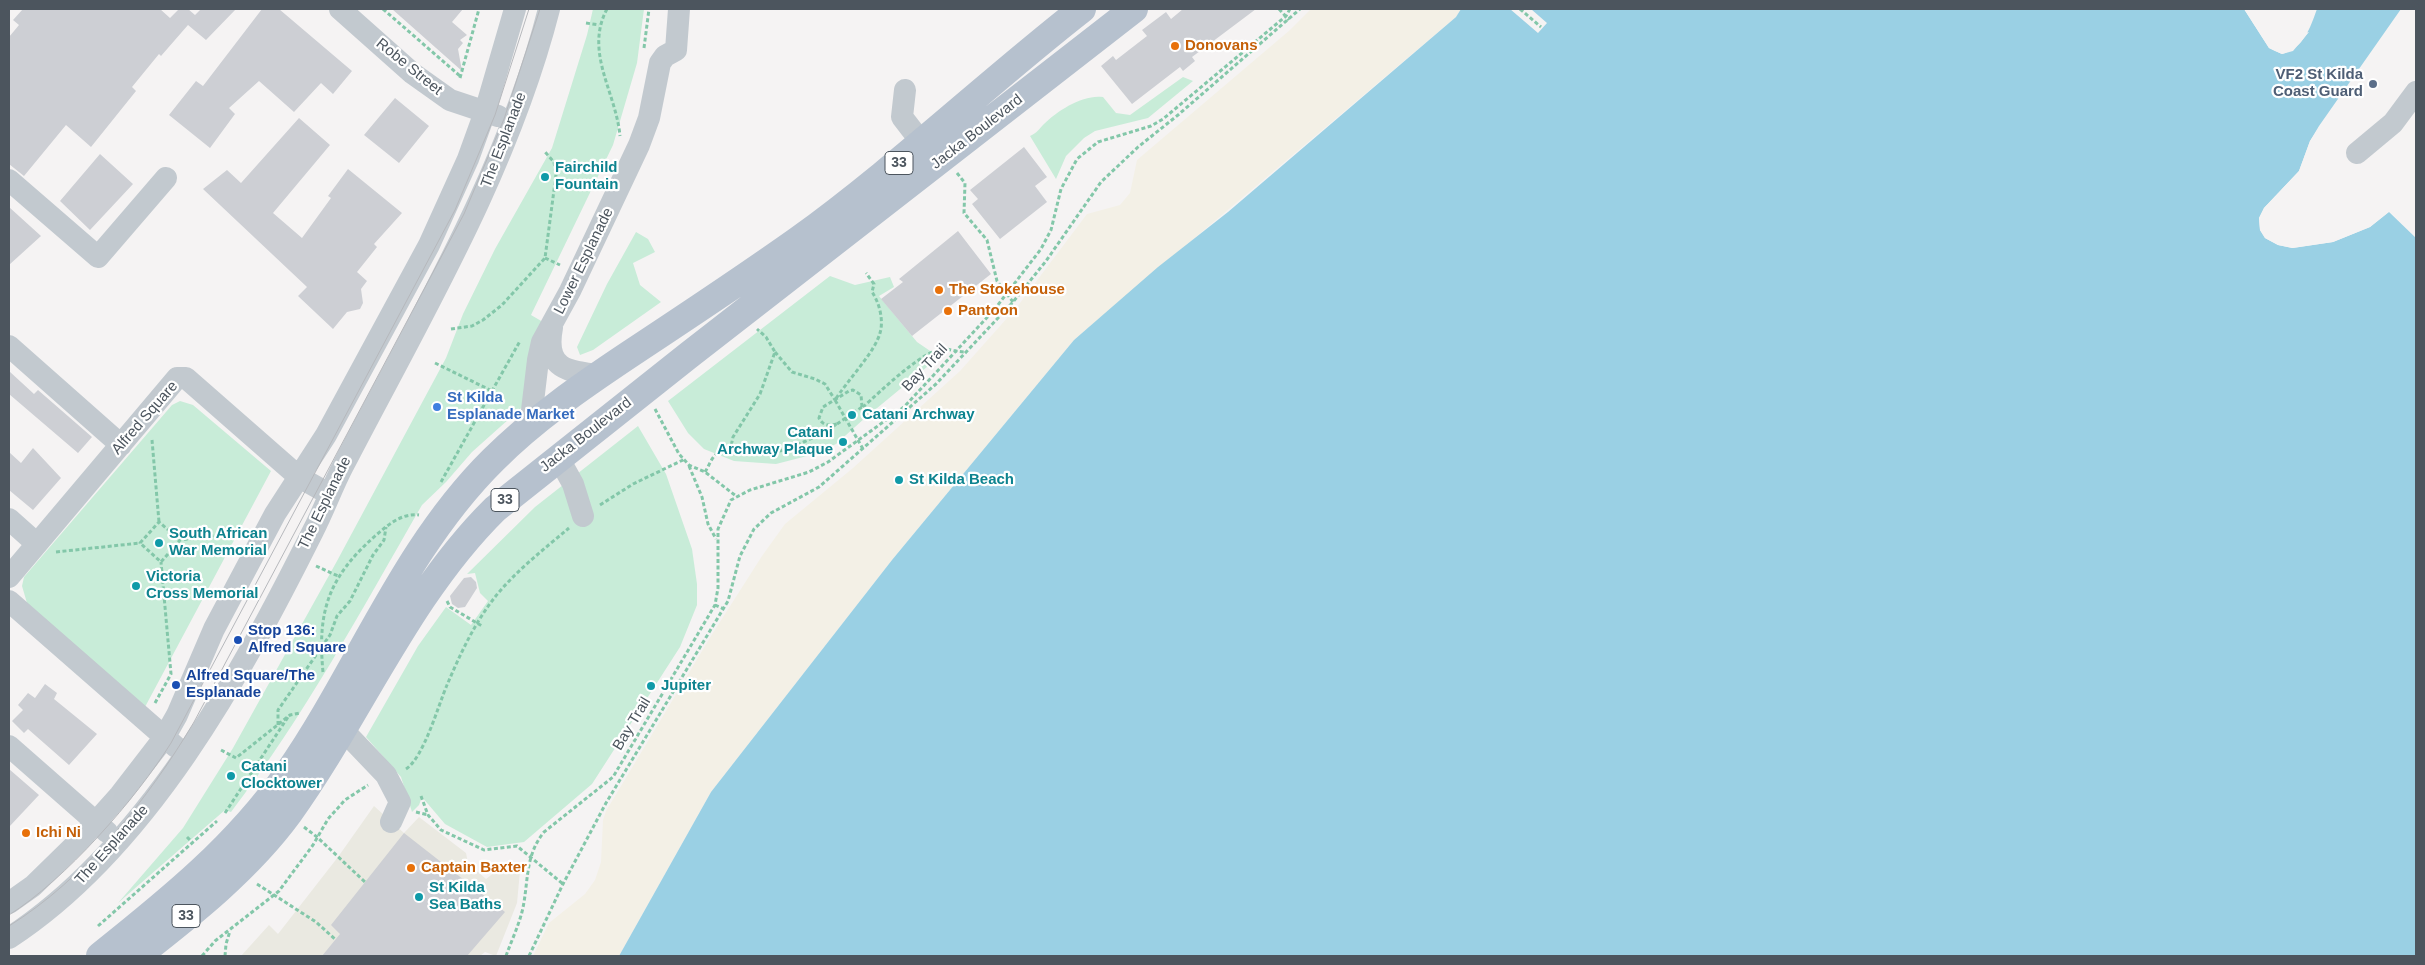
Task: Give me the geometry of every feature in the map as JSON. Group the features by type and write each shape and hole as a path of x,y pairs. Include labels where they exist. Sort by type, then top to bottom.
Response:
{"main road":[{"name":"Jacka Boulevard","path":"100,956 190,883 234,841 269,800 316,728 411,565 452,506 493,460 530,427 575,392 795,243 869,187 1082,9"},
{"name":"Jacka Boulevard","path":"137,956 238,871 287,815 343,730 432,580 449,558 494,509 1134,9"},
{"path":"575,392 567,404 567,416 572,422 593,430"},
{"path":"530,427 562,454"}],"street":[{"name":"Robe Street","path":"340,9 412,73 450,100 513,122"},
{"name":"The Esplanade","path":"9,903 56,865 145,765 164,738 177,714 214,629 275,514 326,435 429,245 468,159 485,112 515,9"},
{"name":"The Esplanade","path":"9,938 64,897 117,841 167,782 187,754 266,620 315,528 329,494 473,218 513,122 549,9"},
{"name":"Lower Esplanade","path":"530,427 539,353 639,145 649,118 661,61 668,54 676,50 679,9"},
{"path":"905,90 902,118 922,143"},
{"path":"2357,153 2393,123 2416,92"},
{"path":"9,180 98,257 166,178"},
{"name":"Lower Esplanade","path":"554,320 551,347 559,365 569,371 600,375"},
{"path":"9,346 121,444"},
{"name":"Alfred Square","path":"9,577 177,378 186,378 299,477"},
{"path":"562,454 583,516"},
{"path":"299,477 329,494"},
{"path":"9,519 37,544"},
{"path":"9,601 164,738 187,754"},
{"path":"343,730 396,772 400,802 391,822"},
{"path":"9,746 117,841"}],"path":[{"path":"383,9 460,76"},
{"path":"458,86 479,9"},
{"path":"607,9 599,25 601,68 617,119 620,137"},
{"path":"1279,9 1289,20"},
{"name":"Bay Trail","path":"506,956 521,915 528,884 530,856 536,843 544,832 613,777 715,605 718,588 716,539 721,518 736,496 809,472 828,462 904,407 1006,294 1041,249 1051,230 1061,189 1077,159 1098,142 1151,126 1286,16 1290,9"},
{"path":"529,956 563,884 620,781 724,609 731,594 740,556 754,529 771,514 819,487 936,384 1012,302 1046,261 1101,182 1138,147 1300,9"},
{"path":"1520,9 1541,27"},
{"path":"586,23 599,25"},
{"path":"1203,85 1208,89"},
{"path":"450,329 466,327 483,320 502,305 545,258 556,175 554,162 545,152"},
{"path":"956,172 965,183 964,213 987,240 998,281 1012,302"},
{"path":"545,258 562,266 558,274"},
{"path":"835,400 880,333 877,300 872,292 874,284 866,273"},
{"path":"754,327 766,337 775,352 792,372 815,378 825,384 863,449"},
{"path":"439,484 521,339"},
{"path":"705,472 715,455 730,450 762,454 776,451 808,439 837,424 862,407 923,356 946,349 955,352 966,352"},
{"path":"730,450 734,438 760,394 775,352"},
{"path":"435,363 492,391"},
{"path":"837,424 826,425 819,418 823,406 853,390 861,395 862,407"},
{"path":"643,391 661,417 679,454 689,465 702,496 708,524 716,539"},
{"path":"37,544 47,553 140,543 158,522 151,421 158,401"},
{"path":"202,956 214,941 274,895 313,846 328,819 345,800 378,778 410,766 418,754 461,654 480,625 492,601 505,587 583,516 633,484 685,459"},
{"path":"689,465 705,472 736,496"},
{"path":"324,680 321,646 323,625 332,587 357,553 386,526 402,516 421,515 425,511"},
{"path":"158,522 180,540"},
{"path":"278,725 278,710 330,635 337,616 350,601 372,555 384,540 386,526"},
{"path":"161,562 180,540 247,531"},
{"path":"140,543 161,562 171,674 153,707 142,719"},
{"path":"445,597 450,607 480,625"},
{"path":"715,605 724,609"},
{"path":"222,750 236,758 294,713 306,713"},
{"path":"227,809 288,717"},
{"path":"396,772 410,776"},
{"path":"613,777 620,781"},
{"path":"418,790 428,815 441,830 484,850 517,846 563,884"},
{"path":"287,815 318,837 365,882"},
{"path":"98,926 219,819"},
{"path":"187,837 193,843"},
{"path":"238,871 316,922 336,940"},
{"path":"225,956 230,930"}],"shaded area":[{"name":"St Kilda Sea Baths","path":"374,806 404,833 419,817 466,853 468,863 486,879 495,872 520,871 517,903 496,956 485,952 480,956 241,956 269,925 278,934 338,857"}],"green space":[{"path":"593,9 644,9 637,63 613,145 531,315 543,322 528,402 472,452 446,482 422,505 308,701 258,776 231,812 225,810 118,903 183,828 233,748 337,561 446,358 463,314 495,249 552,148 587,35"},
{"path":"1183,77 1193,81 1148,118 1095,131 1084,138 1066,156 1056,179 1030,136 1064,109 1088,98 1103,97 1116,113 1130,115"},
{"path":"636,232 648,239 655,252 633,263 640,285 661,302 593,350 580,355 577,347 607,284"},
{"path":"830,276 855,285 890,277 894,287 879,296 917,342 939,357 836,444 815,454 776,464 734,461 704,449 688,433 668,401"},
{"path":"180,401 193,405 271,471 145,707 27,603 22,586 24,577 172,405"},
{"path":"638,426 666,474 692,549 697,584 697,605 680,647 592,784 524,842 487,847 445,824 422,797 419,805 412,812 401,777 366,737 418,646 446,607 471,625 488,601 480,593 475,573 467,574 535,507"}],"sand":[{"name":"St Kilda Beach","path":"1311,9 1461,9 1456,17 1074,340 892,560 711,792 619,956 533,956 549,923 585,894 595,880 601,862 603,820 606,811 711,636 762,556 785,524 853,468 960,371 1017,307 1087,214 1120,205 1130,193 1137,160 1290,30"}],"water":[{"path":"1461,9 2244,9 2269,48 2282,54 2290,51 2301,42 2309,30 2317,9 2401,9 2319,126 2310,141 2299,171 2264,208 2259,218 2260,230 2265,238 2278,245 2292,248 2333,242 2370,227 2389,212 2416,238 2416,956 619,956 711,792 892,560 1074,340 1158,267 1228,212 1456,17"}],"pier":[{"path":"1510,9 1531,9 1547,23 1538,33"},
{"path":"2244,9 2247,9 2271,46 2276,49 2282,51 2292,48 2305,33 2309,32 2293,51 2282,54 2269,48"},
{"path":"2320,126 2301,172 2266,209 2261,219 2262,229 2267,236 2279,243 2293,245 2332,240 2369,225 2388,210 2391,210 2370,227 2333,242 2293,248 2278,245 2265,238 2260,230 2259,218 2264,208 2299,171 2310,141"}],"building":[{"path":"23,9 160,9 170,18 179,9 188,9 195,15 201,9 236,9 206,40 188,25 161,56 159,54 132,87 136,91 91,147 66,125 24,176 9,164 9,37 19,25 13,20"},
{"path":"262,9 279,9 352,71 333,94 321,83 294,112 259,81 229,108 235,114 210,148 169,115 196,81 203,86"},
{"path":"392,9 463,9 452,22 467,35 460,40 463,43 458,49 462,71"},
{"path":"1183,9 1256,9 1192,57 1195,61 1183,71 1180,67 1132,104 1101,66 1113,56 1116,60 1147,36 1142,30 1166,12 1171,19"},
{"path":"395,98 429,126 399,163 364,135"},
{"path":"299,118 330,145 273,213 302,238 331,198 328,196 348,169 402,213 374,244 377,247 357,272 367,281 361,289 363,303 360,309 347,312 333,329 298,296 307,287 203,189 227,170 241,183"},
{"path":"1024,147 1047,177 1035,186 1047,202 1000,239 972,204 978,199 970,190"},
{"path":"100,154 133,184 90,230 60,201"},
{"path":"9,207 41,236 9,265"},
{"path":"958,231 991,274 912,336 881,299 903,282 899,279"},
{"path":"9,371 34,394 38,390 92,437 78,453 9,394"},
{"path":"33,448 61,478 33,510 9,490 9,452 21,463"},
{"path":"471,577 476,582 477,588 465,607 458,608 452,604 450,596 464,578"},
{"path":"45,684 57,693 54,699 97,734 69,765 28,729 24,733 12,721 23,710 18,705 28,693 35,698"},
{"path":"9,769 39,795 9,827"},
{"name":"St Kilda Sea Baths","path":"404,833 505,912 467,956 322,956 340,934 331,925"}],"tram line":[{"path":"9,915 31,900 53,881 98,837 139,789 171,743 455,210 495,115 529,9"},
{"path":"9,926 37,907 64,885 113,835 157,779 194,722 464,214 504,119 540,9"}],"place":[{"name":"Donovans","path":"1175,46"},
{"name":"VF2 St Kilda Coast Guard","path":"2373,84"},
{"name":"Fairchild Fountain","path":"545,177"},
{"name":"The Stokehouse","path":"939,290"},
{"name":"Pantoon","path":"948,311"},
{"name":"St Kilda Esplanade Market","path":"437,407"},
{"name":"Catani Archway","path":"852,415"},
{"name":"Catani Archway Plaque","path":"843,442"},
{"name":"St Kilda Beach","path":"899,480"},
{"name":"South African War Memorial","path":"159,543"},
{"name":"Victoria Cross Memorial","path":"136,586"},
{"name":"Stop 136: Alfred Square","path":"238,640"},
{"name":"Alfred Square/The Esplanade","path":"176,685"},
{"name":"Jupiter","path":"651,686"},
{"name":"Catani Clocktower","path":"231,776"},
{"name":"Ichi Ni","path":"26,833"},
{"name":"Captain Baxter","path":"411,868"},
{"name":"St Kilda Sea Baths","path":"419,897"}]}
